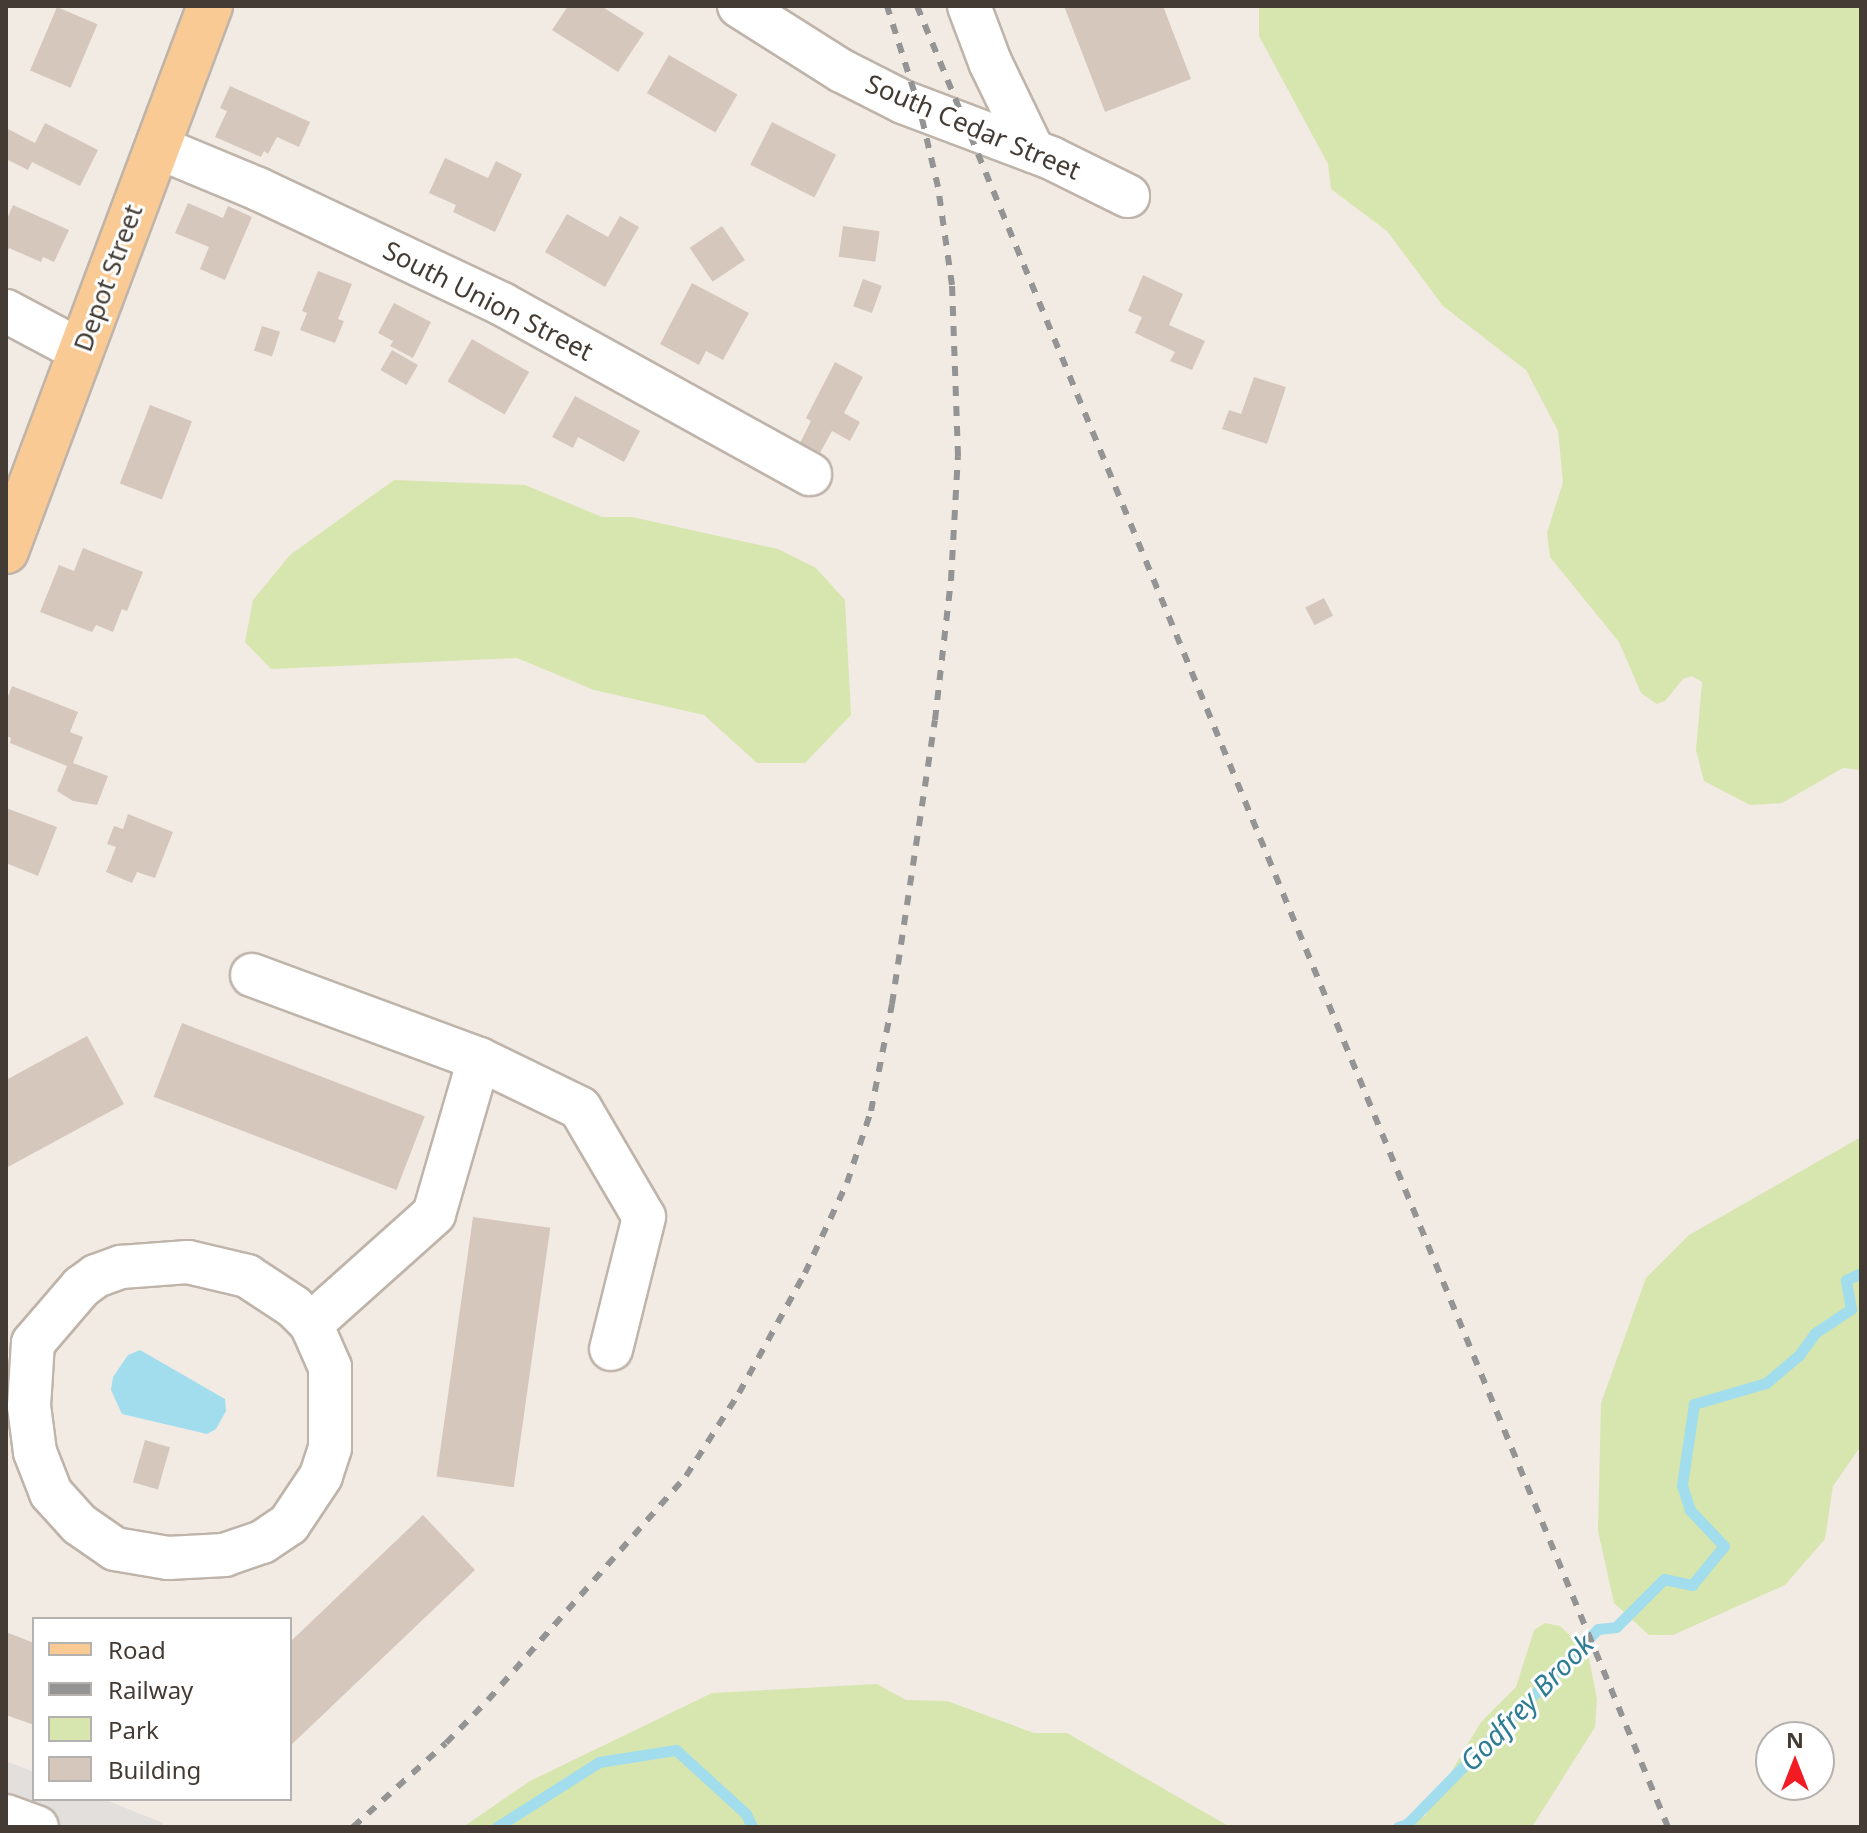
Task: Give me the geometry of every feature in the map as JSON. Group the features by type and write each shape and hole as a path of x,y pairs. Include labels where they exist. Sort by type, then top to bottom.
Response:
{"main road":[{"name":"Depot Street","path":"6,551 210,6"}],"street":[{"name":"South Cedar Street","path":"739,6 832,65 903,102 969,130 1033,151 1128,196"},
{"path":"969,6 990,62 1033,151"},
{"name":"South Union Street","path":"157,147 258,189 502,304 810,474"},
{"path":"6,311 81,351"},
{"path":"252,975 479,1059 580,1108 644,1217 611,1349"},
{"path":"311,1324 434,1214 479,1059"},
{"path":"188,1262 247,1276 294,1307 311,1324 330,1367 330,1448 321,1476 289,1524 262,1542 225,1555 168,1558 115,1549 79,1524 51,1493 35,1452 20,1338 96,1276 121,1267 188,1262"},
{"path":"6,1816 37,1827"}],"green space":[{"path":"1259,6 1861,6 1861,770 1843,768 1782,803 1750,805 1704,781 1696,750 1702,682 1692,676 1683,679 1665,701 1657,704 1641,693 1619,642 1550,557 1547,533 1563,482 1558,431 1526,370 1443,306 1387,231 1331,189 1328,164 1259,36"},
{"path":"394,480 525,485 602,517 632,517 778,549 816,568 845,600 851,715 805,763 757,763 704,715 594,690 517,658 271,669 245,642 253,600 290,555"},
{"path":"1861,1137 1861,1446 1833,1486 1825,1539 1785,1585 1673,1635 1649,1635 1614,1603 1598,1531 1601,1403 1646,1278 1689,1235"},
{"path":"1545,1623 1560,1626 1588,1653 1597,1699 1595,1727 1532,1827 1402,1827 1425,1816 1481,1722 1516,1687 1534,1630"},
{"path":"877,1684 906,1700 947,1701 1034,1733 1067,1733 1230,1827 463,1827 530,1781 712,1693"}],"shaded area":[{"path":"6,1761 32,1771 32,1801 108,1801 163,1823 162,1827 6,1827"}],"water":[{"path":"140,1350 225,1399 226,1411 216,1429 207,1434 122,1414 111,1390 113,1377 128,1355"}],"building":[{"path":"568,6 601,6 644,33 618,72 552,30"},
{"path":"1064,6 1163,6 1191,79 1105,112"},
{"path":"57,7 98,24 71,88 30,71"},
{"path":"669,55 737,94 715,133 647,93"},
{"path":"230,86 310,122 299,147 277,137 268,154 264,151 261,157 215,137 227,111 220,108"},
{"path":"772,122 836,155 814,197 750,165"},
{"path":"45,123 98,150 80,186 32,162 28,170 6,159 8,129 35,143"},
{"path":"445,158 488,178 496,161 522,174 495,232 453,212 456,205 429,193"},
{"path":"188,203 223,218 228,206 252,217 225,280 200,269 209,247 175,233"},
{"path":"13,205 69,230 54,262 43,257 41,262 9,248 6,256 6,221"},
{"path":"567,214 608,237 620,216 639,227 605,287 545,252"},
{"path":"722,226 745,260 713,282 690,248"},
{"path":"843,226 880,231 875,262 839,257"},
{"path":"318,271 352,284 338,319 344,321 335,343 300,330 307,313 302,311"},
{"path":"1143,275 1183,294 1169,325 1205,341 1192,370 1170,361 1175,352 1135,333 1142,317 1128,311"},
{"path":"863,279 882,286 872,313 853,306"},
{"path":"692,283 749,313 723,360 706,351 699,365 660,344"},
{"path":"394,303 431,322 413,358 390,346 393,341 378,333"},
{"path":"262,326 280,332 272,357 254,351"},
{"path":"472,339 529,372 505,414 448,381"},
{"path":"392,350 418,365 406,385 380,370"},
{"path":"835,362 863,377 844,413 860,422 850,441 832,431 820,453 800,443 811,421 806,418"},
{"path":"1254,377 1286,387 1267,444 1222,429 1229,410 1241,414"},
{"path":"575,396 640,431 624,462 578,437 573,448 552,437"},
{"path":"150,405 192,421 162,500 120,483"},
{"path":"83,548 143,572 127,611 122,609 113,632 96,625 92,632 40,612 59,565 74,571"},
{"path":"1324,598 1333,616 1314,625 1305,608"},
{"path":"12,686 78,712 70,732 83,737 73,763 108,776 97,805 73,801 57,791 67,766 10,743 11,738 6,736 6,701"},
{"path":"6,808 57,827 38,876 6,863"},
{"path":"128,814 173,832 155,878 137,872 132,883 106,872 116,847 107,844 114,826 123,829"},
{"path":"182,1023 425,1116 396,1190 154,1097"},
{"path":"87,1036 124,1104 6,1168 6,1080"},
{"path":"473,1217 550,1228 514,1487 437,1476"},
{"path":"145,1440 170,1447 158,1489 133,1482"},
{"path":"423,1515 475,1570 292,1744 292,1640"},
{"path":"6,1632 32,1642 32,1724 6,1715"}],"waterway":[{"name":"Godfrey Brook","path":"1398,1827 1407,1824 1598,1629 1616,1627 1664,1579 1692,1585 1724,1546 1690,1510 1682,1485 1694,1404 1766,1383 1799,1355 1815,1333 1851,1309 1846,1280 1861,1273"},
{"name":"Godfrey Brook","path":"497,1827 599,1762 676,1750 746,1814 752,1827"}],"railway":[{"path":"353,1827 446,1743 488,1700 686,1476 739,1393 805,1273 847,1183 871,1111 892,1004 935,720 951,580 958,456 952,285 938,187 920,110 887,6"},
{"path":"917,6 1668,1827"}]}
